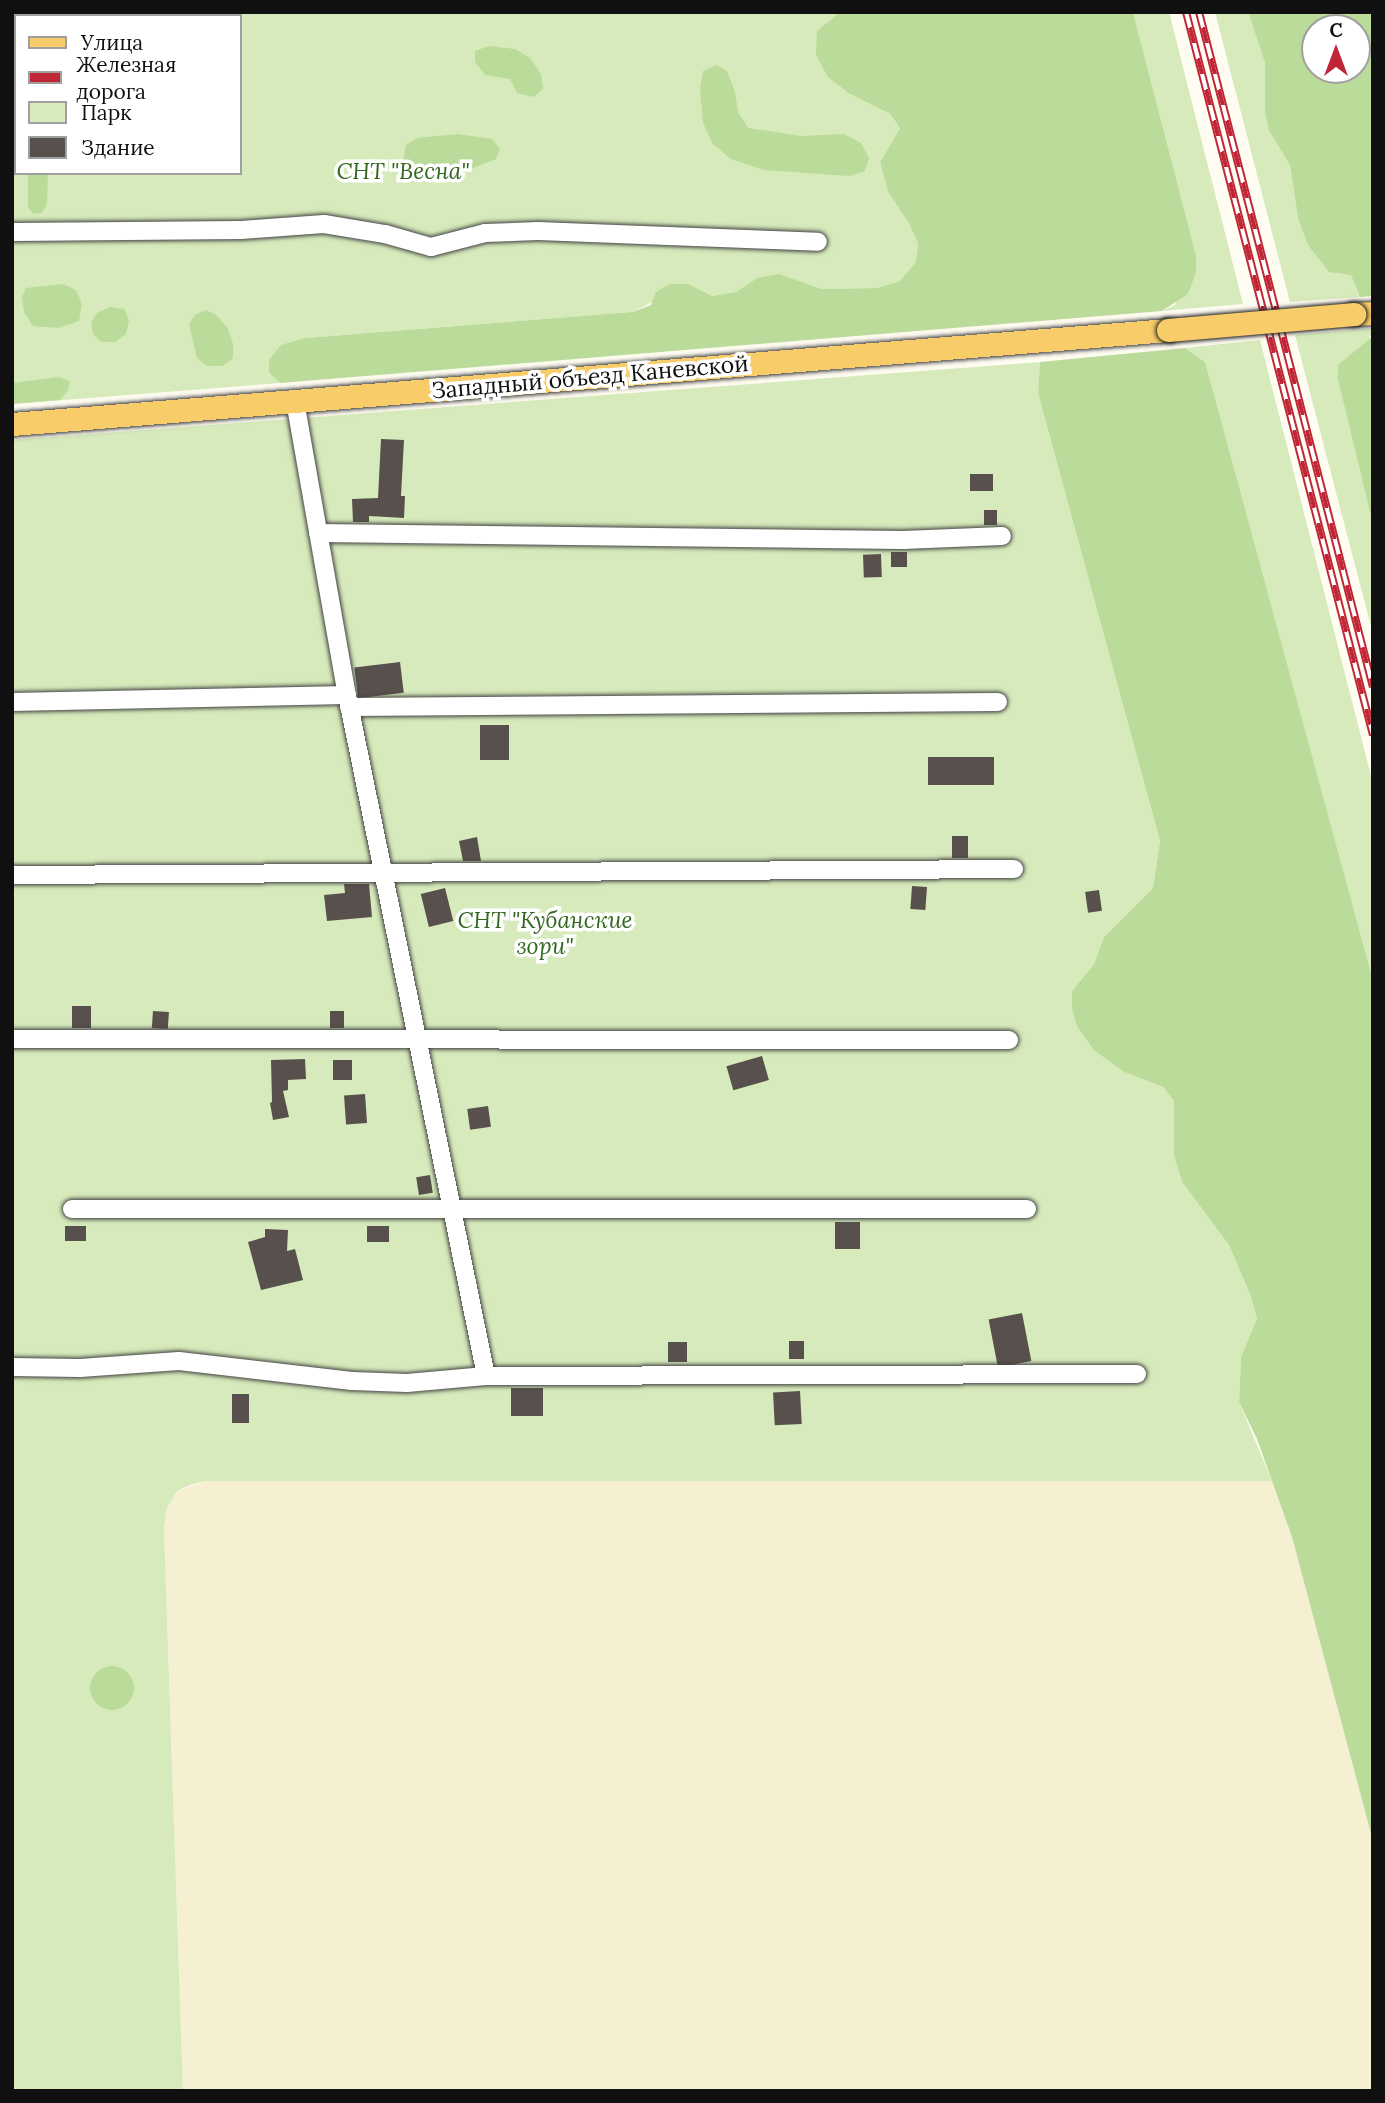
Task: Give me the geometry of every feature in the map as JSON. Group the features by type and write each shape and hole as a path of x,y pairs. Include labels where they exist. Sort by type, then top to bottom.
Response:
{"main road":[{"name":"Западный объезд Каневской","path":"12,424 1363,313"}],"lane":[{"path":"12,232 241,230 324,224 374,232 431,247 485,233 538,231 818,242"},
{"path":"295,401 348,701 486,1376"},
{"path":"318,533 903,540 1002,536"},
{"path":"12,702 998,702"},
{"path":"12,875 384,875 1014,869"},
{"path":"12,1040 1009,1041"},
{"path":"72,1209 1027,1209"},
{"path":"12,1367 80,1368 161,1361 352,1381 407,1383 486,1376 1138,1374"}],"shaded area":[{"path":"206,1481 1272,1481 1292,1537 1373,1841 1373,2091 183,2091 164,1529 167,1508 177,1491"}],"green space":[{"name":"СНТ \"Весна\"","path":"12,12 840,12 817,31 850,94 890,114 900,128 880,162 888,192 909,222 918,244 917,262 900,281 877,288 821,289 757,278 736,292 712,296 689,284 632,312 305,338 269,373 280,383 12,404"},
{"path":"840,12 1133,12 1196,255 1196,272 1188,294 1162,311 280,383 269,373 269,360 281,345 305,338 632,312 651,305 656,292 670,284 689,284 712,296 736,292 757,278 779,274 821,289 877,288 900,281 916,262 918,244 909,223 888,192 880,162 900,128 890,114 850,94 828,77 816,55 817,31"},
{"path":"1133,12 1169,12 1243,304 1162,311 1175,305 1196,255"},
{"path":"1215,12 1248,12 1265,63 1265,113 1269,131 1290,165 1298,218 1351,274 1360,297 1290,302"},
{"path":"1248,12 1373,12 1373,296 1360,297 1351,275 1329,272 1308,245 1298,218 1290,165 1269,131 1265,113 1265,63"},
{"path":"489,46 515,49 530,58 541,74 543,89 534,97 517,93 510,79 485,75 475,62 475,51"},
{"path":"717,65 727,71 735,92 738,112 748,128 801,136 844,134 861,143 869,158 865,171 850,176 764,170 731,159 712,143 703,122 700,90 703,71"},
{"path":"457,134 492,139 500,149 496,159 470,169 432,173 411,169 403,160 406,145 417,138"},
{"path":"28,175 48,175 47,204 42,213 33,214 28,207"},
{"path":"63,284 76,290 82,304 79,321 58,328 33,326 24,312 22,297 26,288"},
{"path":"110,307 124,309 129,320 126,334 115,342 101,342 93,334 91,322 97,313"},
{"path":"206,310 216,315 227,327 233,344 233,358 223,366 207,366 197,358 189,324 195,315"},
{"path":"1373,328 1368,343 1345,359 1338,380 1373,525 1373,634 1295,335"},
{"path":"1373,336 1373,525 1338,380 1338,365"},
{"path":"1260,340 1373,784 1373,1017 1205,362 1185,348"},
{"path":"1185,348 1205,362 1373,981 1373,1841 1292,1537 1257,1439 1239,1402 1241,1357 1257,1318 1250,1294 1229,1245 1182,1182 1174,1155 1174,1101 1163,1087 1124,1072 1094,1050 1077,1026 1072,1008 1072,991 1094,964 1104,937 1153,888 1160,841 1038,393 1040,362"},
{"name":"СНТ \"Кубанские зори\"","path":"1040,362 1038,393 1160,841 1153,888 1104,937 1094,964 1072,991 1124,1072 1163,1087 1174,1101 1174,1155 1182,1182 1229,1245 1257,1318 1241,1357 1239,1402 1272,1481 206,1481 177,1491 167,1508 164,1529 183,2091 12,2091 12,440"},
{"path":"59,377 70,381 68,390 60,400 12,404 12,383"},
{"path":"112,1666 128,1672 134,1688 128,1704 112,1710 96,1704 90,1688 96,1672"}],"building":[{"path":"381,439 404,440 401,496 405,496 404,518 369,516 369,522 353,522 352,499 378,498"},
{"path":"970,474 993,474 993,491 970,491"},
{"path":"984,510 997,510 997,525 984,525"},
{"path":"891,552 907,552 907,567 891,567"},
{"path":"881,554 882,577 864,578 863,555"},
{"path":"400,662 404,693 358,698 354,668"},
{"path":"480,725 509,725 509,760 480,760"},
{"path":"928,757 994,757 994,785 928,785"},
{"path":"952,836 968,836 968,858 952,858"},
{"path":"477,837 481,861 463,861 459,841"},
{"path":"344,884 369,884 372,917 327,921 324,895 345,893"},
{"path":"912,886 927,887 925,910 910,909"},
{"path":"445,888 453,921 429,927 421,894"},
{"path":"1099,890 1102,911 1088,913 1085,892"},
{"path":"72,1006 91,1006 91,1028 72,1028"},
{"path":"153,1011 169,1012 168,1029 152,1028"},
{"path":"330,1011 344,1011 344,1028 330,1028"},
{"path":"762,1056 769,1080 733,1090 726,1066"},
{"path":"305,1059 306,1079 288,1080 288,1090 283,1091 289,1117 273,1120 270,1103 271,1060"},
{"path":"333,1060 352,1060 352,1080 333,1080"},
{"path":"365,1094 367,1123 346,1124 344,1095"},
{"path":"488,1106 491,1127 470,1130 467,1109"},
{"path":"430,1175 433,1193 419,1195 416,1177"},
{"path":"835,1222 860,1222 860,1249 835,1249"},
{"path":"65,1226 86,1226 86,1241 65,1241"},
{"path":"367,1226 389,1226 389,1242 367,1242"},
{"path":"265,1229 288,1230 287,1251 295,1249 303,1280 261,1290 248,1242 265,1237"},
{"path":"1022,1313 1031,1361 998,1368 989,1319"},
{"path":"789,1341 804,1341 804,1359 789,1359"},
{"path":"668,1342 687,1342 687,1362 668,1362"},
{"path":"511,1388 543,1388 543,1416 511,1416"},
{"path":"800,1391 802,1424 775,1425 773,1392"},
{"path":"232,1394 249,1394 249,1423 232,1423"}],"railway":[{"path":"1186,12 1373,735"},
{"path":"1199,12 1373,687"}]}
